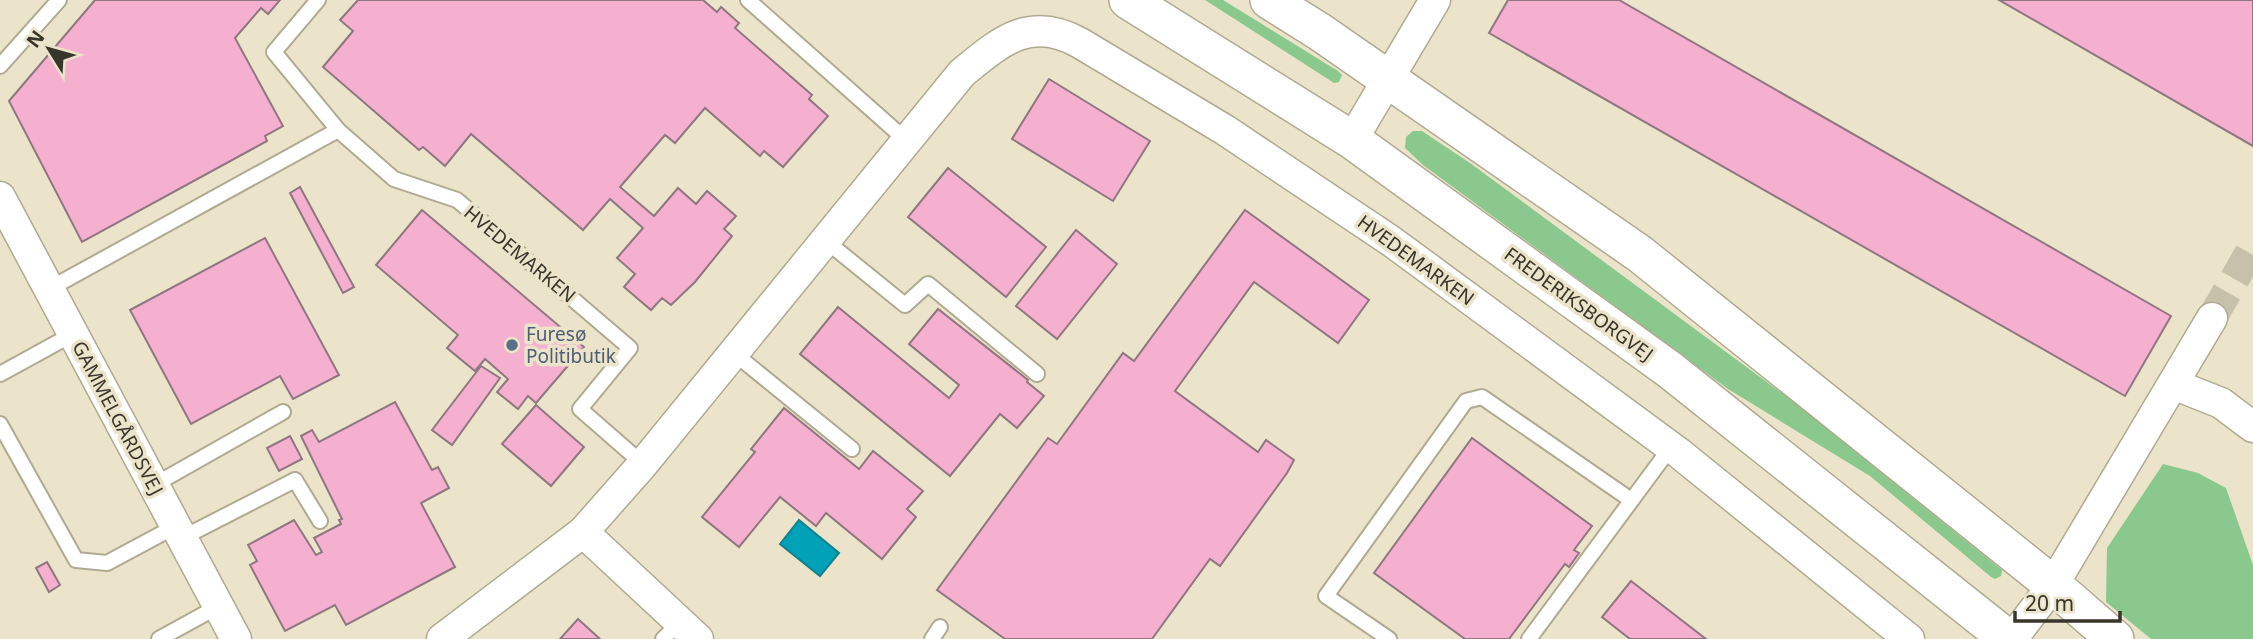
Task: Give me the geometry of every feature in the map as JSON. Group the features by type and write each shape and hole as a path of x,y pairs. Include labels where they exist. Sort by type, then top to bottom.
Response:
{"street":[{"name":"FREDERIKSBORGVEJ","path":"1128,0 1352,140 1670,370 2010,639"},
{"path":"1269,0 1640,254 2053,585 2115,639"},
{"path":"1352,140 1435,0"},
{"name":"HVEDEMARKEN","path":"442,639 583,532 735,354 962,73 997,44 1016,34 1043,30 1062,33 1225,130 1391,241 1671,447 1909,639"},
{"name":"GAMMELGÅRDSVEJ","path":"0,197 236,639"},
{"path":"2010,639 2053,585 2212,318"},
{"path":"2173,384 2221,403 2253,426"},
{"path":"583,532 680,633"}],"lane":[{"path":"0,66 59,0"},
{"name":"HVEDEMARKEN","path":"318,0 274,52 338,130 394,179 457,200 629,348 580,409 643,464"},
{"path":"748,0 906,141"},
{"path":"49,289 338,130"},
{"path":"826,241 905,305 928,284 1037,374"},
{"path":"0,374 73,334"},
{"path":"735,354 852,449"},
{"path":"1389,639 1326,596 1466,401 1482,397 1631,500"},
{"path":"154,485 283,412"},
{"path":"0,424 76,560 107,563 295,480 320,521"},
{"path":"1529,639 1671,447"},
{"path":"159,639 219,606"}],"green space":[{"path":"1205,0 1223,0 1338,71 1342,75 1339,82 1334,83"},
{"path":"1413,131 1422,131 1470,163 1798,405 2002,570 2001,576 1995,579 1991,577 1870,476 1728,389 1423,165 1405,148 1406,137"},
{"path":"2163,464 2198,473 2226,488 2253,565 2253,639 2151,639 2106,602 2107,548"}],"water":[{"path":"799,520 839,553 820,576 780,544"}],"building":[{"path":"95,0 280,0 268,14 261,8 235,38 283,126 265,136 267,141 82,242 9,101"},
{"path":"358,0 703,0 717,12 721,7 739,23 735,28 812,95 809,99 828,116 783,167 764,151 760,156 705,108 675,143 665,135 620,187 654,216 678,188 696,204 707,191 736,216 724,229 732,236 695,282 671,305 662,298 651,310 624,287 635,274 617,258 643,228 610,199 583,230 471,134 445,166 423,147 419,150 323,67 353,31 340,20"},
{"path":"1508,0 1619,0 2171,316 2125,396 1489,33"},
{"path":"1999,0 2253,0 2253,146"},
{"path":"1049,79 1150,141 1113,201 1012,139"},
{"path":"948,168 1046,247 1006,297 908,217"},
{"path":"300,187 354,287 343,293 290,193"},
{"path":"422,210 584,347 536,403 528,396 518,409 497,392 508,379 485,359 475,371 447,348 458,335 376,265"},
{"path":"1245,210 1369,300 1338,343 1254,282 1175,391 1258,452 1266,440 1294,460 1287,473 1220,566 1210,559 1152,639 1005,639 937,590 1048,438 1057,444 1123,353 1134,361"},
{"path":"1076,230 1117,264 1057,339 1016,306"},
{"path":"265,238 339,375 293,399 280,376 191,424 130,310"},
{"path":"838,307 949,398 959,385 909,344 938,309 1028,380 1027,382 1044,396 1017,428 1000,414 950,476 800,354"},
{"path":"481,366 500,378 452,445 432,430"},
{"path":"395,402 432,470 438,467 449,488 421,503 455,567 346,625 335,605 285,631 250,565 257,561 248,545 294,520 316,555 322,552 314,538 341,524 339,520 342,519 301,436 312,430 319,442"},
{"path":"536,405 584,447 551,486 502,444"},
{"path":"784,408 859,469 873,451 923,491 907,509 916,517 882,559 826,513 816,526 780,497 739,547 702,517 755,452 751,449"},
{"path":"290,436 302,459 279,471 267,448"},
{"path":"1472,438 1592,526 1574,550 1579,553 1569,567 1565,564 1509,639 1465,639 1374,573"},
{"path":"47,562 60,585 49,592 36,568"},
{"path":"1631,581 1706,639 1630,639 1602,617"},
{"path":"578,619 600,639 560,639"}],"tunnel":[{"path":"2212,318 2253,247"}],"place":[{"name":"Furesø Politibutik","path":"512,345"}]}
